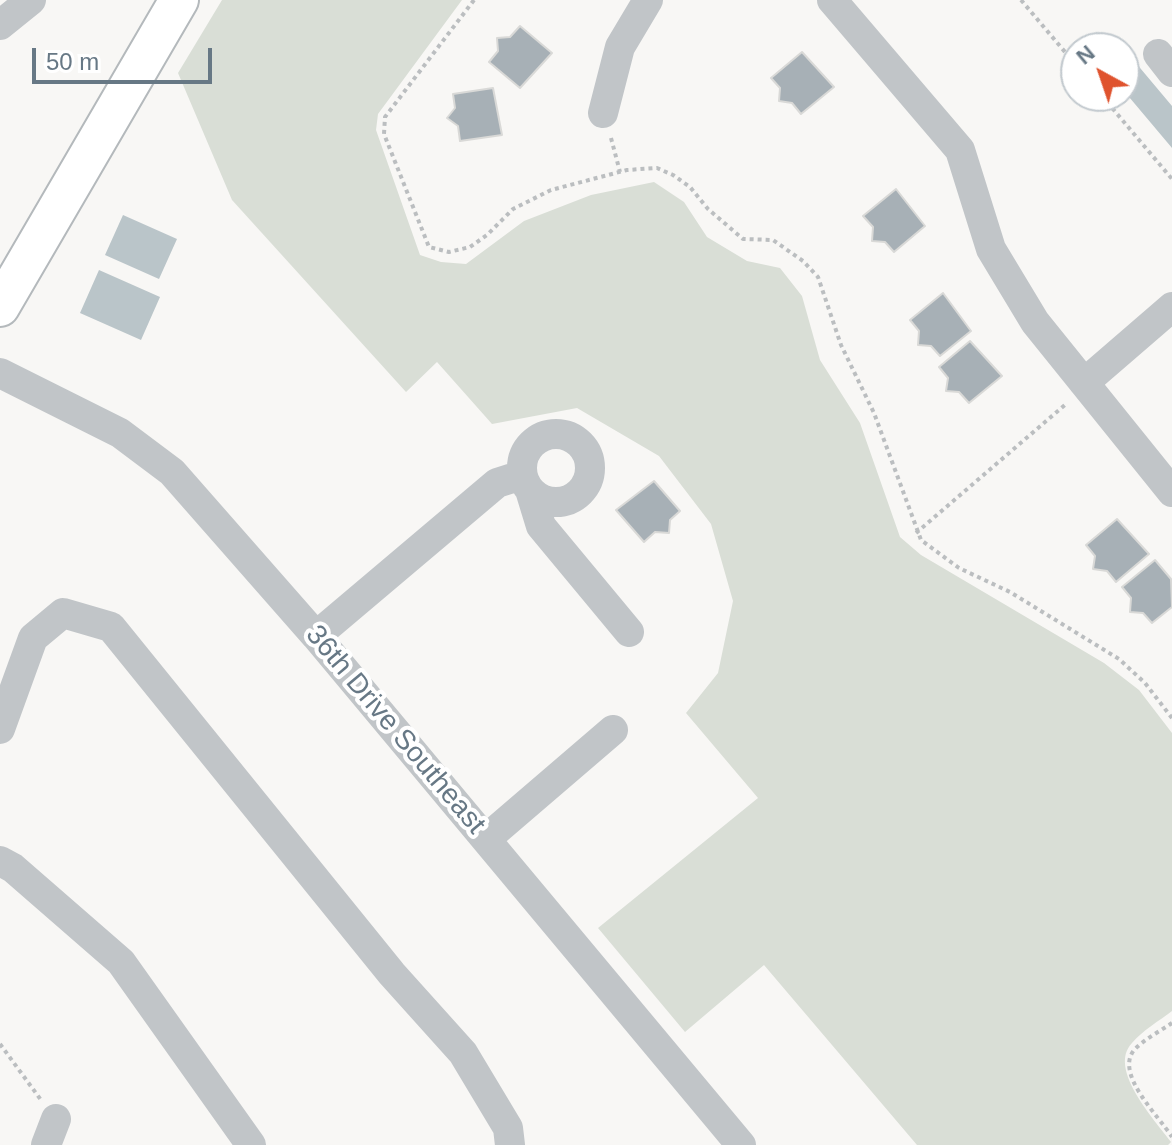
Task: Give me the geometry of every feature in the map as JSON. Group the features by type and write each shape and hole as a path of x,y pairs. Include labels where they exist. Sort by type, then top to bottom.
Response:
{"main road":[{"path":"0,307 179,0"}],"street":[{"path":"0,25 31,0"},
{"path":"603,113 620,47 648,0"},
{"path":"832,0 960,150 991,249 1035,322 1172,492"},
{"path":"1086,384 1172,307"},
{"name":"36th Drive Southeast","path":"0,373 120,433 172,472 316,636 741,1145"},
{"path":"316,636 497,483 526,482 541,526 629,632"},
{"path":"0,729 33,638 63,613 111,627 392,974 463,1053 508,1128 510,1145"},
{"path":"486,839 613,730"},
{"path":"0,861 13,868 121,962 251,1145"}],"path":[{"path":"474,0 385,117 384,134 429,247 449,252 470,247 513,209 551,190 620,172 657,168 673,175 690,187 708,209 743,239 773,240 803,261 818,277 841,345 874,413 921,540 959,568 1010,592 1119,659 1145,683 1172,718"},
{"path":"1021,0 1060,46"},
{"path":"1115,112 1172,179"},
{"path":"603,113 620,172"},
{"path":"916,533 1086,384"},
{"path":"1172,1023 1132,1052 1128,1067 1135,1086 1172,1137"},
{"path":"0,1044 51,1132"}],"shaded area":[{"path":"222,0 462,0 378,114 376,130 420,255 441,262 466,264 524,221 591,195 654,182 684,202 707,237 747,261 780,268 802,296 820,360 860,423 900,537 921,555 1104,663 1139,690 1172,733 1172,1011 1132,1043 1126,1054 1125,1066 1136,1094 1171,1142 1168,1145 917,1145 764,965 685,1032 598,928 758,798 686,713 718,673 733,601 711,524 659,456 577,408 492,424 437,362 406,392 232,200 178,73"},
{"path":"1140,68 1172,106 1172,148 1140,110"},
{"path":"123,215 177,239 159,279 105,255"},
{"path":"99,270 160,297 141,340 80,313"}],"building":[{"path":"520,26 552,53 520,88 489,62 498,51 497,38 510,37"},
{"path":"802,52 834,87 801,114 792,103 779,101 780,88 771,78"},
{"path":"493,88 502,135 460,141 458,126 447,118 455,108 453,94"},
{"path":"896,189 925,226 894,252 885,242 872,241 873,227 863,216"},
{"path":"943,293 971,331 940,356 931,346 918,345 919,331 910,320"},
{"path":"970,341 1002,376 969,403 959,392 946,391 948,378 939,367"},
{"path":"654,481 680,511 670,520 669,533 655,532 644,542 616,510"},
{"path":"1117,519 1149,554 1116,582 1107,571 1093,569 1095,556 1086,545"},
{"path":"1155,560 1171,579 1172,607 1152,623 1143,613 1130,612 1131,598 1122,587"}]}
